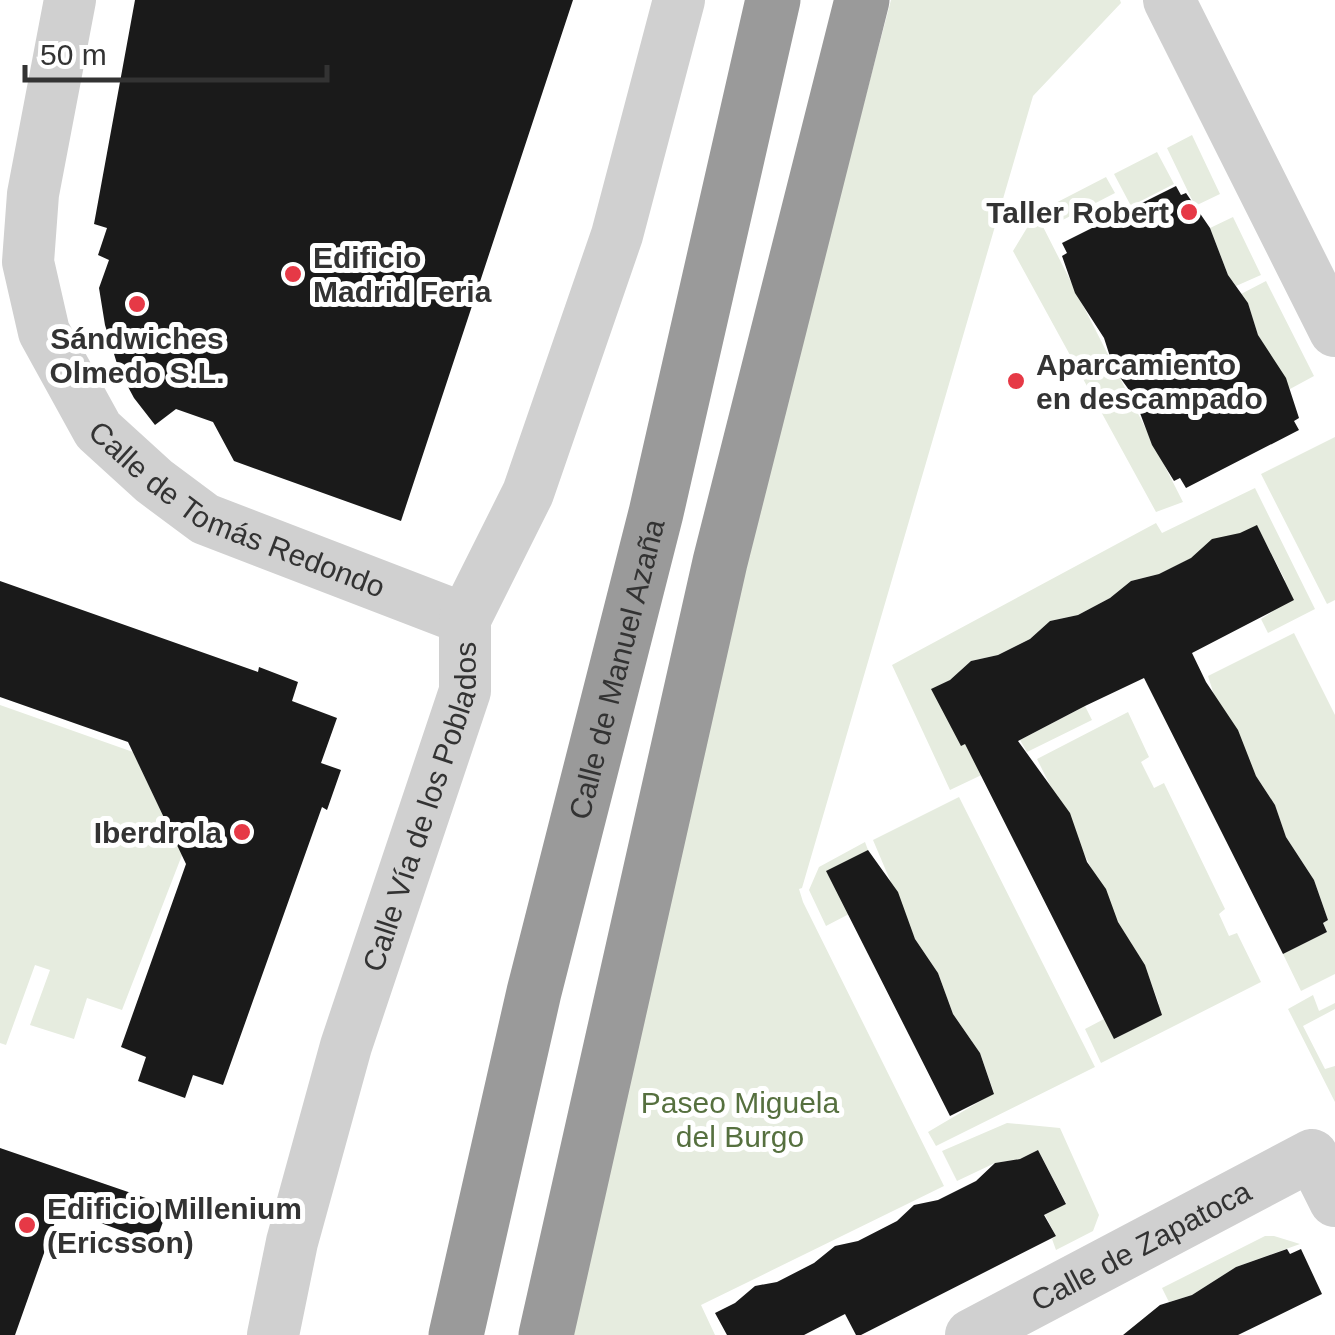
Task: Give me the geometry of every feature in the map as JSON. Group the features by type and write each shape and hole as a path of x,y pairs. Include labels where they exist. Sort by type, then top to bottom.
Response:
{"highway":[{"name":"Calle de Manuel Azaña","path":"456,1335 534,992 656,513 773,0"},
{"path":"546,1335 720,562 862,0"}],"street":[{"name":"Calle de Tomás Redondo","path":"70,0 32,194 28,262 44,332 98,430 154,481 205,519 465,619"},
{"name":"Calle Vía de los Poblados","path":"273,1335 292,1242 346,1046 466,691 465,619 528,492 611,254 679,0"},
{"path":"1169,0 1335,332"},
{"name":"Calle de Zapatoca","path":"971,1335 1324,1178"}],"green space":[{"name":"Paseo Miguela del Burgo","path":"891,0 1121,3 1033,96 799,889 944,1186 701,1305 715,1335 539,1335"},
{"path":"1192,135 1220,194 1195,206 1167,148"},
{"path":"1157,152 1174,184 1131,206 1114,174"},
{"path":"1106,177 1115,193 1053,225 1044,209"},
{"path":"1036,213 1183,502 1156,512 1013,251"},
{"path":"1233,217 1261,275 1236,286 1210,228"},
{"path":"1266,281 1314,376 1290,389 1258,335 1248,303 1241,294"},
{"path":"1335,437 1335,600 1327,604 1261,474"},
{"path":"1255,488 1315,609 1268,633 1261,619 1272,612 1263,592 1285,580 1257,526 1159,574 1131,581 1078,615 1050,621 1030,639 998,655 971,661 950,680 932,689 961,745 984,736 1011,761 950,790 892,665 1156,523 1162,533"},
{"path":"1294,633 1335,715 1335,974 1301,991 1283,954 1327,932 1323,923 1328,920 1314,880 1286,837 1275,805 1256,776 1208,676"},
{"path":"0,705 133,752 182,855 122,1010 87,998 74,1039 30,1025 50,970 35,965 6,1045 0,1043"},
{"path":"1085,706 1092,720 1027,752 1020,740"},
{"path":"1128,712 1149,757 1141,762 1154,788 1164,783 1225,909 1219,914 1229,936 1237,933 1261,982 1101,1063 1085,1029 1104,1019 1115,1039 1157,1016 1154,1008 1159,1004 1144,964 1118,922 1037,759"},
{"path":"959,797 1095,1067 936,1146 928,1132 994,1093 980,1053 953,1014 938,973 915,939 873,840"},
{"path":"865,842 868,850 849,914 826,926 809,890 819,867"},
{"path":"1313,995 1319,1011 1335,1003 1335,1009 1303,1026 1325,1069 1335,1066 1335,1102 1288,1009"},
{"path":"1007,1123 1060,1128 1099,1215 1093,1231 1056,1250 1052,1239 1056,1236 1045,1215 1066,1203 1038,1150 1020,1159 995,1163 957,1181 942,1151"},
{"path":"1265,1236 1300,1244 1236,1267 1192,1295 1169,1302 1162,1288"}],"building":[{"name":"Edificio Madrid Feria","path":"135,0 573,0 401,521 234,461 213,422 176,409 155,425 119,370 99,288 109,260 98,255 107,228 94,224"},
{"path":"1176,186 1181,195 1186,193 1210,228 1228,275 1248,303 1258,335 1286,378 1299,418 1294,421 1299,430 1186,488 1180,478 1174,481 1152,445 1134,397 1114,369 1104,338 1075,293 1062,256 1067,253 1062,243"},
{"path":"1257,525 1294,600 1192,653 1238,730 1256,776 1275,805 1286,837 1314,880 1328,920 1323,923 1327,932 1283,954 1144,678 1085,706 1018,741 1070,813 1087,862 1106,889 1118,922 1145,965 1162,1015 1114,1039 965,744 961,746 931,689 950,680 971,661 998,655 1030,639 1050,621 1078,615 1131,581 1159,574 1191,558 1212,539"},
{"name":"Iberdrola","path":"0,581 258,672 259,667 298,682 292,701 337,718 321,763 341,770 327,810 322,807 223,1085 193,1075 185,1098 138,1081 146,1057 121,1047 186,864 128,742 0,697"},
{"path":"868,850 898,892 915,939 938,973 953,1014 980,1053 994,1094 950,1116 826,871"},
{"name":"Edificio Millenium (Ericsson)","path":"0,1148 169,1206 155,1243 60,1208 15,1335 0,1335"},
{"path":"1038,1150 1066,1204 1044,1215 1056,1236 861,1335 856,1335 845,1314 804,1335 727,1335 715,1313 755,1286 777,1282 814,1263 835,1246 858,1241 897,1221 914,1205 938,1200 976,1181 995,1163 1020,1159"},
{"path":"1287,1249 1290,1254 1301,1249 1322,1294 1238,1335 1123,1335 1160,1305 1192,1295 1236,1267"}],"place":[{"name":"Taller Robert","path":"1189,212"},
{"name":"Edificio Madrid Feria","path":"293,274"},
{"name":"Sándwiches Olmedo S.L.","path":"137,304"},
{"name":"Aparcamiento en descampado","path":"1016,381"},
{"name":"Iberdrola","path":"242,832"},
{"name":"Edificio Millenium (Ericsson)","path":"27,1225"}]}
